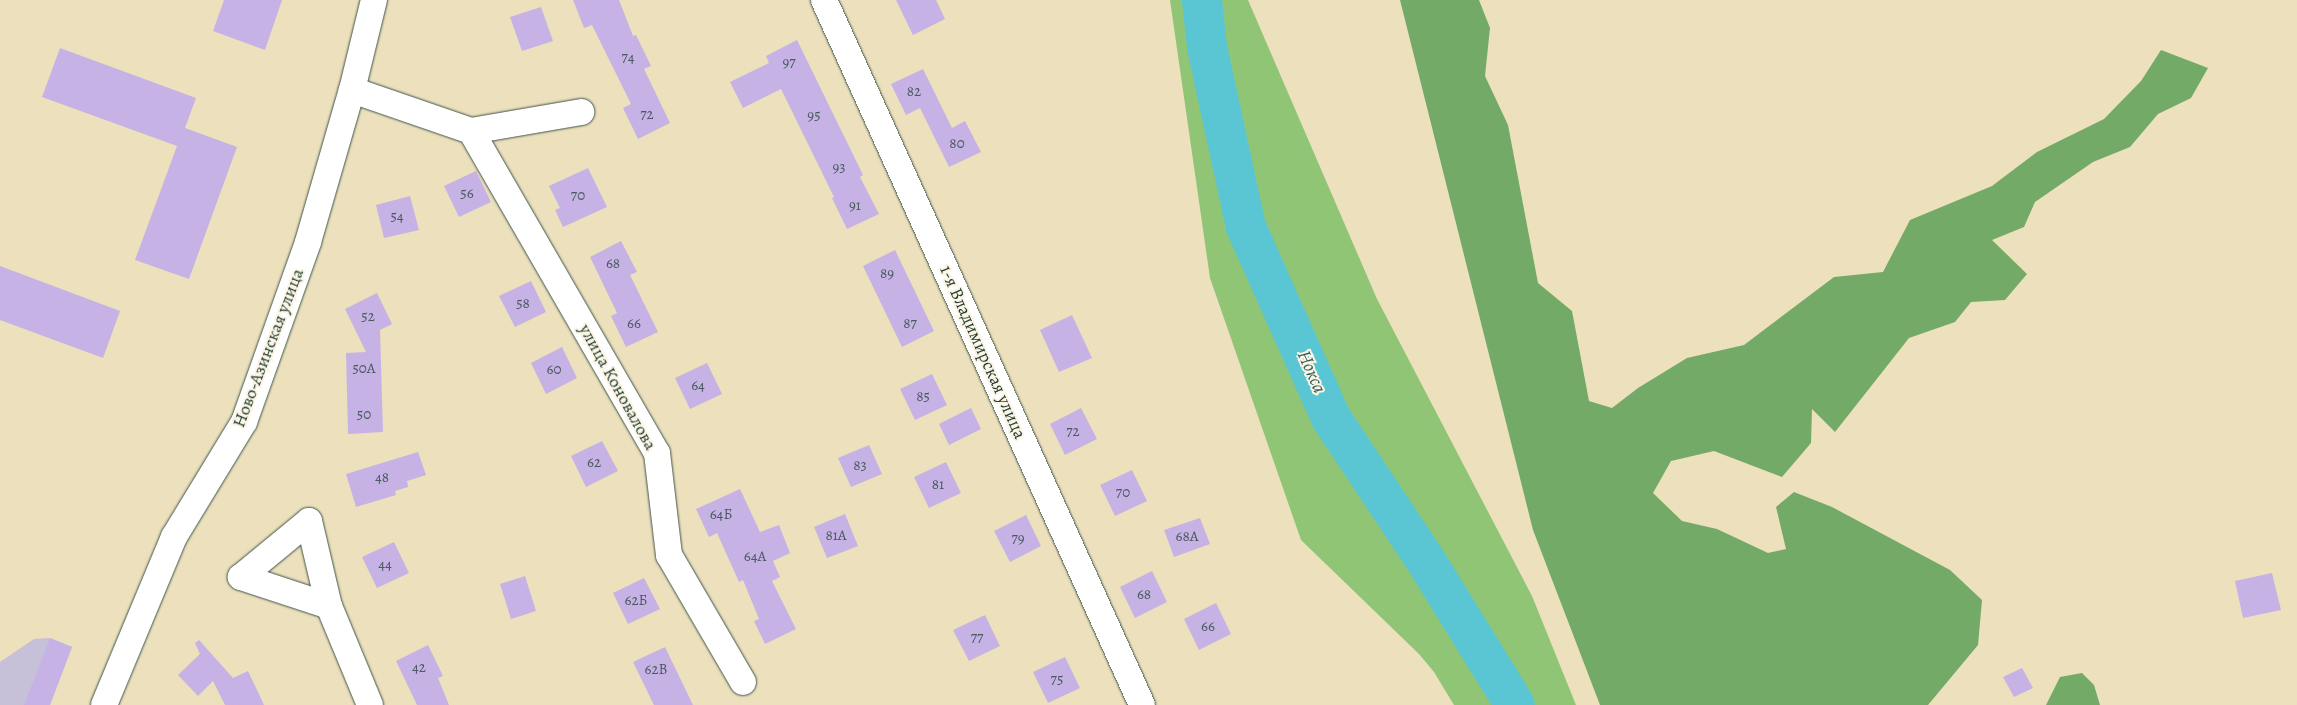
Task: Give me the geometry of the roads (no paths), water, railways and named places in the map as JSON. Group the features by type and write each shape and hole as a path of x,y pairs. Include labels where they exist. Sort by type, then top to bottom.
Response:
{"street":[{"name":"Ново-Азинская улица","path":"104,705 174,537 244,422 308,242 352,90 374,0"},
{"name":"1-я Владимирская улица","path":"824,0 1142,705"},
{"path":"352,90 470,131 581,112"},
{"name":"улица Коновалова","path":"470,131 657,453 669,555 743,682"},
{"path":"329,606 370,705"}],"waterway":[{"name":"Нокса","path":"1202,0 1207,47 1246,227 1331,418 1426,561 1515,705"}]}
